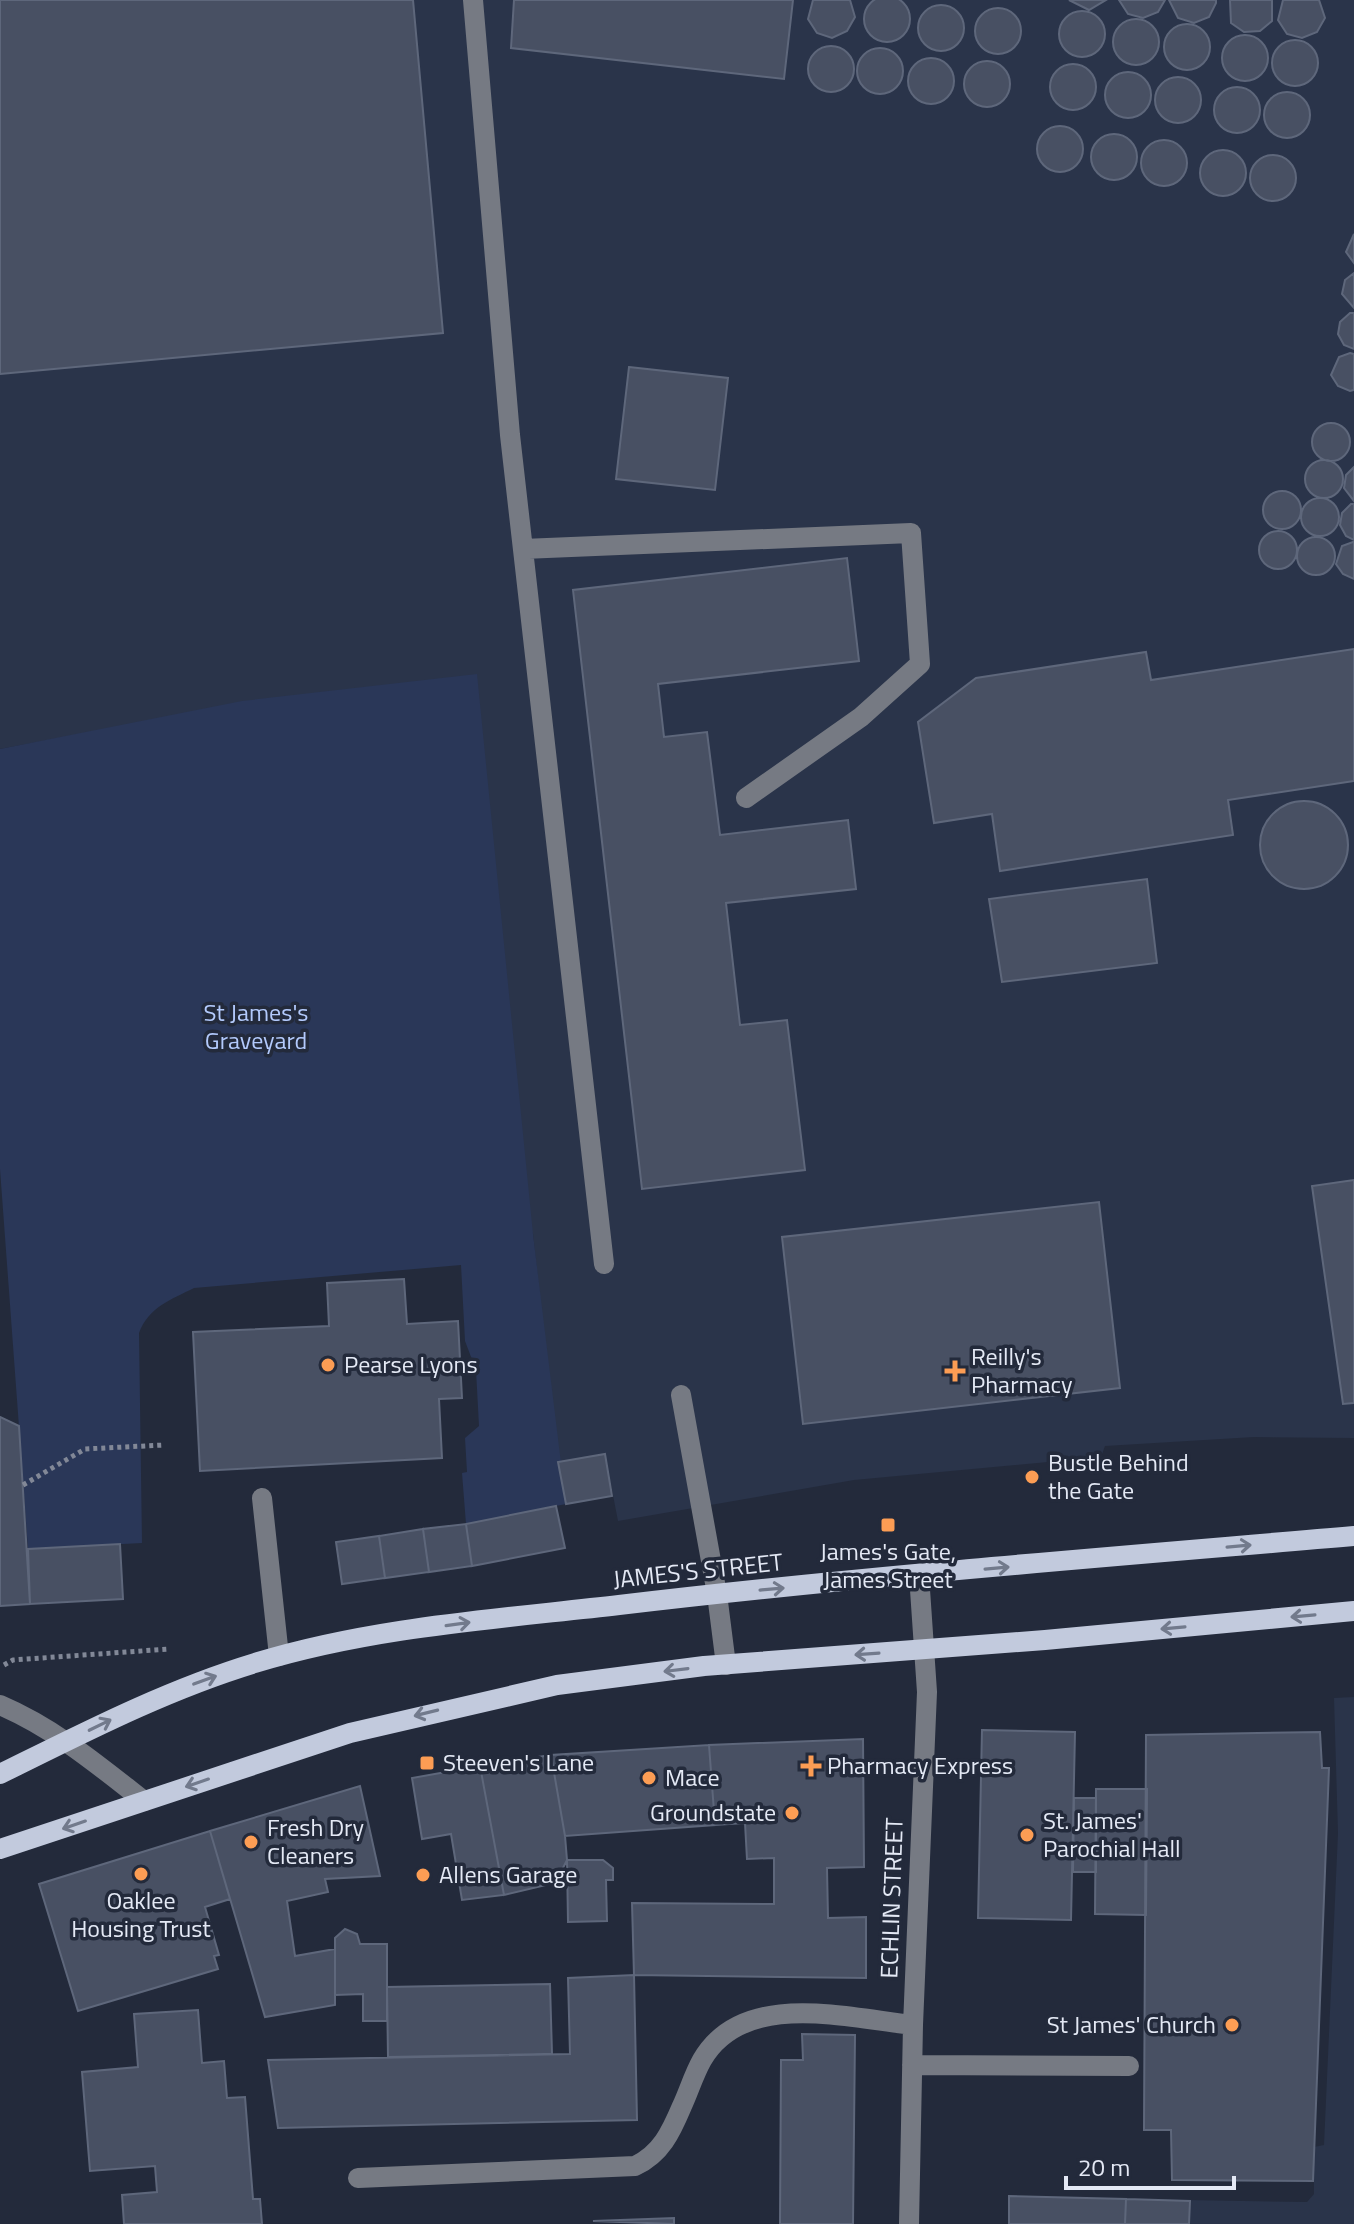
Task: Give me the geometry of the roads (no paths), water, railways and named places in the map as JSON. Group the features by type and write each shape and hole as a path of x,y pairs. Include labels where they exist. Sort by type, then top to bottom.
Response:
{"main road":[{"name":"JAMES'S STREET","path":"0,1774 202,1680 279,1656 361,1637 717,1594 1354,1536"},
{"path":"0,1849 350,1733 557,1685 726,1665 1354,1611"}],"street":[{"path":"473,0 510,435 604,1264"},
{"path":"523,549 911,533 920,664 861,717 746,798"},
{"path":"681,1395 717,1594 726,1665"},
{"path":"262,1498 279,1656"},
{"name":"ECHLIN STREET","path":"909,2224 926,1650 919,1575"},
{"path":"0,1705 33,1719 67,1741 144,1801"},
{"path":"358,2178 635,2166 653,2158 671,2132 702,2059 723,2035 753,2019 788,2012 913,2025"},
{"path":"912,2065 1129,2066"}],"place":[{"name":"Pearse Lyons","path":"328,1365"},
{"name":"Reilly's Pharmacy","path":"955,1371"},
{"name":"Bustle Behind the Gate","path":"1032,1477"},
{"name":"James's Gate, James Street","path":"888,1525"},
{"name":"Steeven's Lane","path":"427,1763"},
{"name":"Pharmacy Express","path":"811,1766"},
{"name":"Mace","path":"649,1778"},
{"name":"Groundstate","path":"792,1813"},
{"name":"St. James' Parochial Hall","path":"1027,1835"},
{"name":"Fresh Dry Cleaners","path":"251,1842"},
{"name":"Oaklee Housing Trust","path":"141,1874"},
{"name":"Allens Garage","path":"423,1875"},
{"name":"St James' Church","path":"1232,2025"}],"park label":[{"name":"St James's Graveyard","path":"256,1027"}]}
